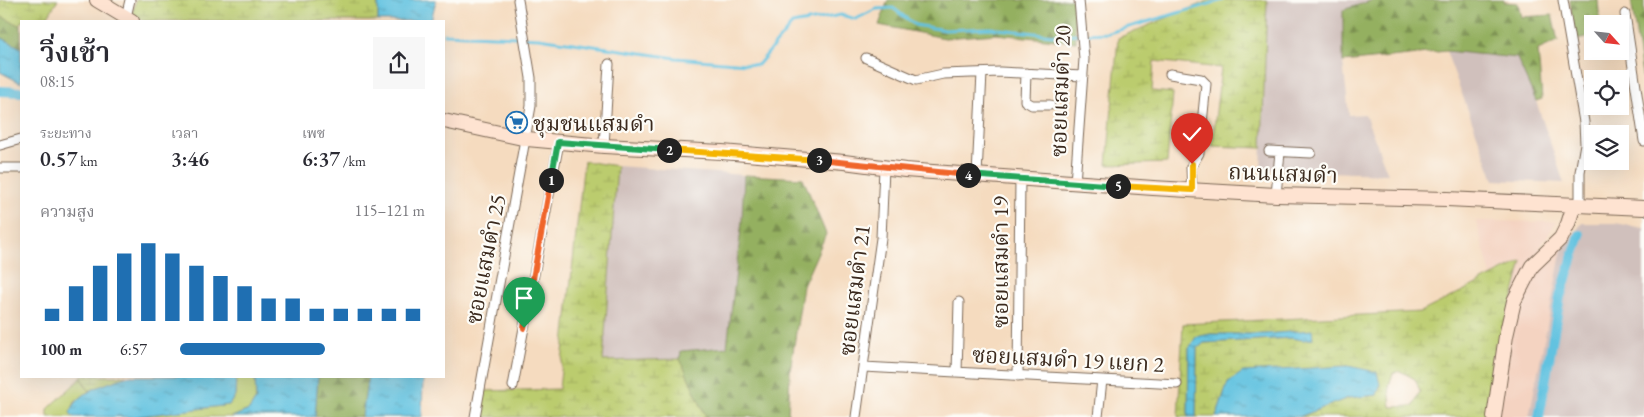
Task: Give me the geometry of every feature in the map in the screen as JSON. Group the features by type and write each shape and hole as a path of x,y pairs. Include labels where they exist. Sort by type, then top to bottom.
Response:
{"street":[{"path":"98,0 130,20"},
{"path":"130,0 130,20"},
{"name":"ซอยแสมดำ 25","path":"475,417 527,139 531,106 531,78 518,0"},
{"name":"ซอยแสมดำ 20","path":"1075,183 1083,76 1083,30 1079,0"},
{"path":"1494,417 1506,336 1514,301 1522,282 1532,266 1561,238 1577,205 1585,144 1584,122 1563,0"},
{"path":"1625,14 1644,140"},
{"path":"866,58 909,79 916,80 943,74 982,73 1083,76"},
{"path":"604,146 609,64"},
{"path":"977,175 982,73"},
{"path":"1026,73 1026,101 1032,105 1050,105"},
{"path":"1170,74 1201,79 1206,84 1199,153 1190,167 1192,190"},
{"name":"ถนนแสมดำ","path":"445,121 527,139 604,146 722,152 844,162 884,168 1075,183 1276,196 1644,208"},
{"path":"0,145 20,140"},
{"path":"513,386 558,142"},
{"path":"1269,151 1311,153"},
{"path":"1276,196 1280,152"},
{"path":"0,168 20,168"},
{"name":"ซอยแสมดำ 21","path":"856,417 881,238 884,168"},
{"name":"ซอยแสมดำ 19","path":"1018,376 1020,178"},
{"path":"958,372 959,302"},
{"name":"ซอยแสมดำ 19 แยก 2","path":"864,367 1177,384"},
{"path":"1098,417 1102,380"}],"shaded area":[{"path":"1267,0 1373,0 1343,10 1343,62 1349,115 1365,114 1388,174 1261,170"},
{"path":"1446,51 1517,58 1536,101 1564,183 1494,180"},
{"path":"617,166 744,175 742,221 727,347 681,351 680,359 603,361"},
{"path":"1476,221 1556,222 1539,249 1562,249 1529,417 1484,417 1522,261 1491,276"},
{"path":"1582,223 1615,223 1644,228 1644,417 1529,417 1562,249"}],"green space":[{"path":"0,0 58,0 46,20 20,20 20,26 0,16"},
{"path":"136,0 378,0 378,20 141,20 132,14"},
{"path":"888,0 1073,0 1076,42 996,34 945,38 879,25"},
{"path":"1210,0 1267,0 1262,148 1212,146 1221,68 1154,61 1152,91 1173,93 1167,163 1107,165 1118,38"},
{"path":"1373,0 1504,0 1504,2 1518,3 1521,17 1552,15 1558,41 1538,50 1542,99 1536,101 1517,58 1446,51 1343,62 1343,10"},
{"path":"1570,0 1598,0 1599,15 1584,15 1584,38 1575,40"},
{"path":"1631,0 1644,0 1644,88"},
{"path":"0,16 20,26 20,47 0,37"},
{"path":"584,161 617,166 603,361 680,359 706,417 479,417 482,391 559,389"},
{"path":"744,175 803,178 826,234 803,286 790,372 788,417 706,417 680,359 681,351 727,347 742,221"},
{"path":"1522,261 1484,417 1299,417 1348,398 1377,395 1228,382 1216,417 1196,417 1197,349 1204,343 1291,338 1303,340 1311,331 1264,334 1210,334 1189,348 1188,417 1178,417 1183,324 1421,312","holes":["1400,371 1415,379 1420,391 1413,406 1391,407 1389,386 1393,373"]},
{"path":"81,378 89,391 75,402 70,413 74,417 48,417 48,409"},
{"path":"82,378 123,378 89,391"},
{"path":"236,378 255,378 256,399 249,410 232,417 133,417 229,405 235,396"},
{"path":"318,378 368,378 362,417 315,417"}],"water":[{"path":"378,0 436,0 431,20 378,20"},
{"path":"0,37 20,47 20,82 0,72"},
{"path":"1312,330 1313,339 1291,338 1204,343 1197,349 1196,417 1188,417 1189,348 1196,337 1210,334 1264,334"},
{"path":"1348,366 1377,372 1380,385 1377,395 1348,398 1299,417 1216,417 1228,382 1243,372"},
{"path":"122,378 236,378 235,396 229,405 133,417 74,417 70,413 80,398 102,385"},
{"path":"255,378 318,378 315,417 232,417 249,410 256,399"},
{"path":"368,378 423,378 422,417 362,417"}],"waterway":[{"path":"445,34 539,38 676,58 758,65 792,24 841,15 856,19 876,9 893,8 915,25 945,30 990,28 1052,35 1108,33 1223,0"},
{"path":"0,91 20,92"},
{"path":"1539,417 1560,297 1580,235"}],"place":[{"name":"ชุมชนแสมดำ","path":"517,123"}],"route":[{"path":"524,328 558,142 722,152 844,162 905,170 1192,190 1190,173 1192,164"}]}
